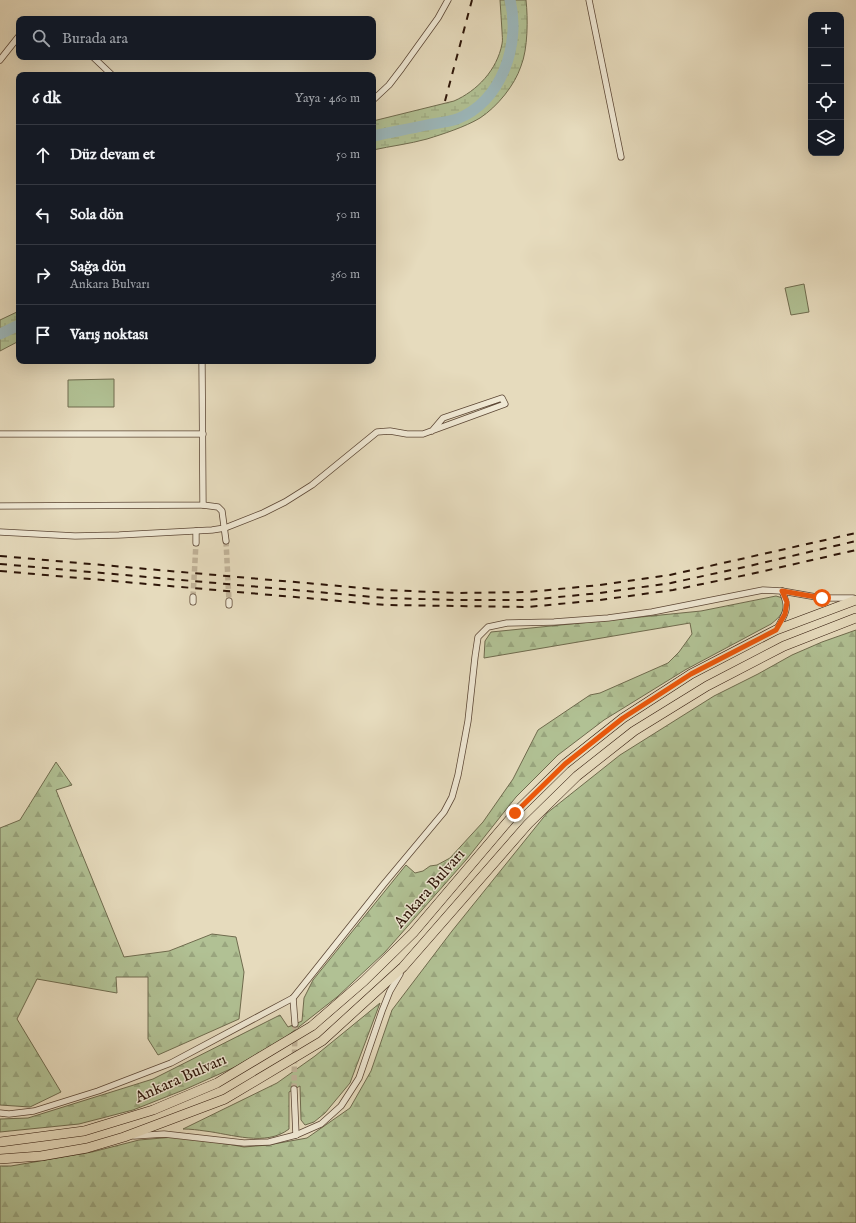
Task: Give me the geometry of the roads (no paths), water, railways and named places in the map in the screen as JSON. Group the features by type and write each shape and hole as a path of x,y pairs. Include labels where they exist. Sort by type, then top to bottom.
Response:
{"main road":[{"name":"Ankara Bulvarı","path":"0,1142 84,1131 153,1110 217,1084 312,1026 364,981 413,933 515,813 565,764 623,718 685,678 776,630 856,599"},
{"name":"Ankara Bulvarı","path":"0,1159 41,1156 87,1148 124,1137 225,1099 322,1041 403,967 528,824 577,776 634,731 707,686 784,646 856,618"}],"street":[{"path":"376,97 389,85 402,68 438,18 448,0"},
{"path":"590,0 621,157"},
{"path":"0,60 16,40"},
{"path":"96,60 109,72"},
{"path":"202,364 203,505"},
{"path":"0,532 75,536 196,531 225,528 285,502 312,485 377,432 390,431 407,434 423,434 432,431 505,404 502,398 443,418 432,431"},
{"path":"0,434 202,434"},
{"path":"0,506 203,505 218,507 222,511 226,541"},
{"path":"196,531 196,542"},
{"path":"0,1113 8,1114 34,1111 98,1091 171,1063 293,998 383,885 444,812 452,797 458,775 468,721 478,637 488,627 507,623 554,622 608,618 652,612 763,590 782,591 822,598 856,599"},
{"path":"776,630 785,614 787,602 782,591"},
{"path":"124,1137 164,1134 244,1143 269,1142 296,1135 321,1124 341,1106 359,1078 382,1011 390,991 403,967"},
{"path":"293,998 295,1024"},
{"path":"294,1089 296,1135"}],"waterway":[{"path":"376,135 457,119 473,111 486,99 496,85 510,52 513,35 513,17 510,0"},
{"path":"0,334 16,326"}],"tunnel":[{"path":"226,541 229,601"},
{"path":"193,597 196,543"},
{"path":"294,1089 295,1024"}],"railway":[{"path":"445,101 472,0"},
{"path":"0,556 385,590 457,593 528,592 600,585 670,575 856,533"},
{"path":"0,564 385,598 528,600 600,593 671,583 856,541"},
{"path":"0,571 385,605 528,607 600,600 673,590 856,550"}]}
